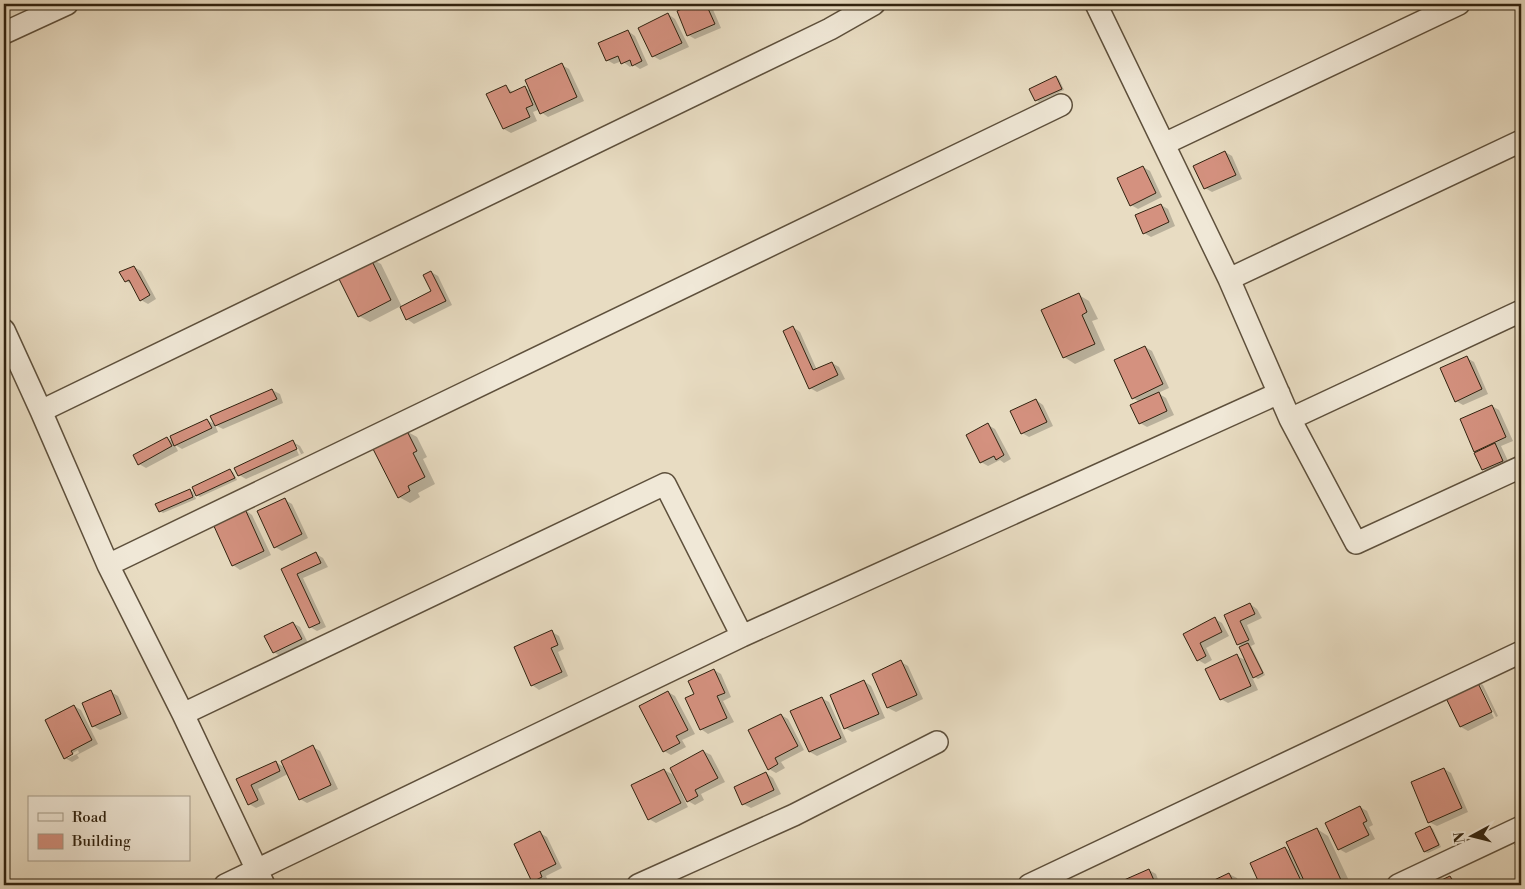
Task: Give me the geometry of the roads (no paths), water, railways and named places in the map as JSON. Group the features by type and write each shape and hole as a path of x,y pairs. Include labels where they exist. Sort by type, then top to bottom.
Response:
{"street":[{"path":"4,33 67,4"},
{"path":"41,410 830,29 874,4"},
{"path":"1164,144 1459,4"},
{"path":"1103,6 1290,419 1356,543 1521,467"},
{"path":"108,565 1061,105"},
{"path":"1228,279 1521,141"},
{"path":"1290,419 1521,311"},
{"path":"4,330 108,565 183,714 260,878"},
{"path":"225,885 260,878 742,636 1279,393"},
{"path":"183,714 665,484 742,636"},
{"path":"1029,885 1521,652"},
{"path":"638,885 794,815 937,742"},
{"path":"1398,885 1521,827"}]}
